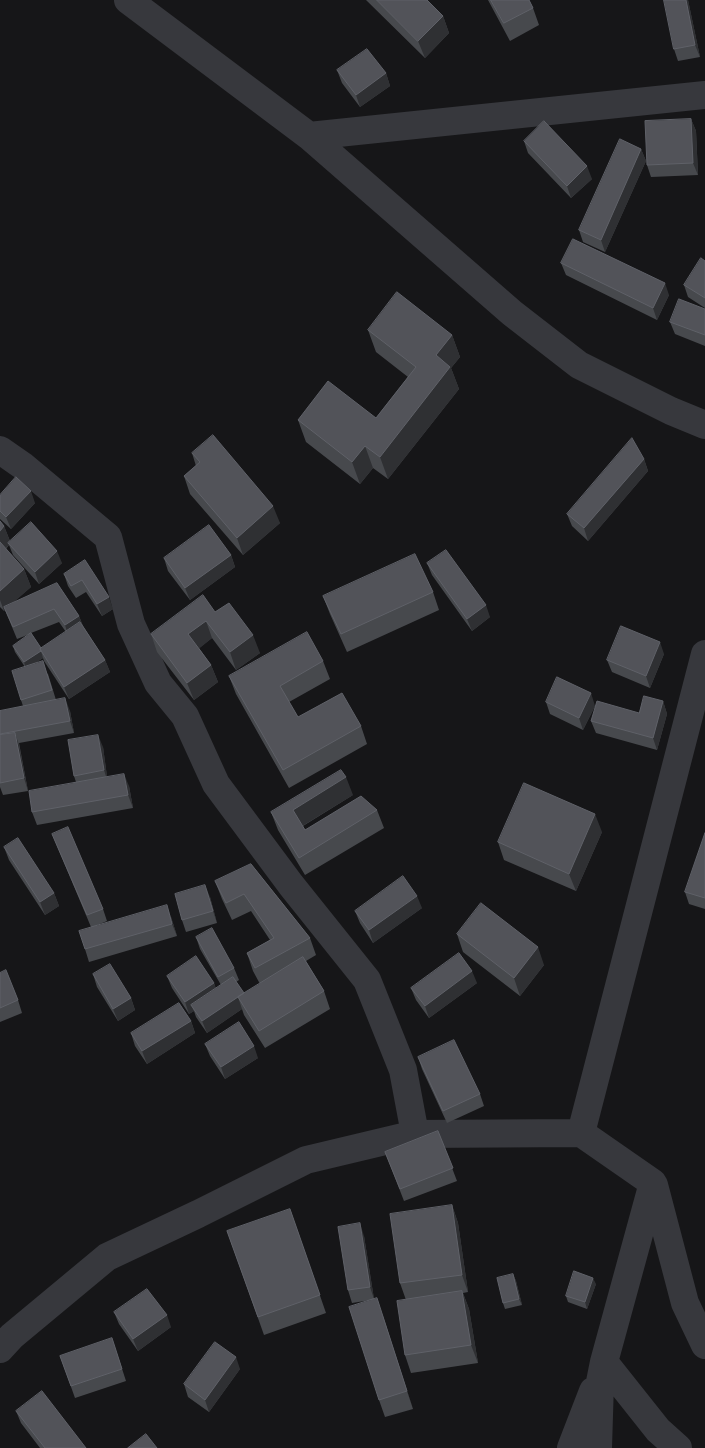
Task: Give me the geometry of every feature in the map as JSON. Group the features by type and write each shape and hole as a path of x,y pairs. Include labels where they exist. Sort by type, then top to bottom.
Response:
{"street":[{"path":"128,0 308,136 512,313 579,365 671,411 705,424"},
{"path":"308,136 705,95"},
{"path":"0,450 23,466 108,537 131,624 158,683 184,716 216,784 291,885 367,980 403,1070 415,1134"},
{"path":"581,1133 705,654"},
{"path":"0,1349 12,1336 107,1256 198,1214 306,1160 415,1134 581,1133 653,1183 685,1303 705,1344"},
{"path":"598,1448 600,1382 604,1362 653,1183"},
{"path":"571,1448 604,1362"},
{"path":"604,1362 658,1430 678,1448"}],"building":[{"path":"377,0 427,0 443,16 418,41"},
{"path":"491,0 529,0 533,8 504,23"},
{"path":"664,0 686,0 695,45 674,49"},
{"path":"367,49 386,73 356,95 337,70"},
{"path":"691,119 693,163 647,165 645,121"},
{"path":"544,121 587,166 567,186 524,141"},
{"path":"620,139 641,149 601,240 579,230"},
{"path":"573,239 665,283 653,308 561,263"},
{"path":"701,258 705,261 705,298 684,285"},
{"path":"397,292 452,335 436,355 450,367 380,457 365,446 352,462 298,420 328,381 376,418 416,367 368,330"},
{"path":"679,299 705,309 705,335 670,322"},
{"path":"213,435 273,506 237,538 184,476 200,462 192,453"},
{"path":"632,438 644,459 584,528 567,514"},
{"path":"16,477 31,491 6,517 0,511 0,495"},
{"path":"0,521 4,526 0,531"},
{"path":"31,522 57,551 35,572 8,543"},
{"path":"209,525 231,555 185,588 164,558"},
{"path":"0,542 24,569 0,591"},
{"path":"446,550 486,605 467,619 427,563"},
{"path":"415,554 433,592 341,634 323,596"},
{"path":"85,560 109,597 97,604 82,580 71,586 64,574"},
{"path":"57,583 79,616 65,625 54,609 13,627 4,607"},
{"path":"203,595 215,612 229,603 253,635 230,652 206,621 188,634 211,665 187,683 151,634"},
{"path":"80,622 105,660 64,687 40,649"},
{"path":"621,626 660,642 646,676 607,660"},
{"path":"307,632 323,661 280,686 298,717 342,693 361,726 283,770 229,676"},
{"path":"31,633 41,651 24,662 13,646"},
{"path":"43,661 52,690 21,700 12,671"},
{"path":"557,677 591,693 579,718 546,702"},
{"path":"644,696 663,701 653,738 591,721 597,701 639,713"},
{"path":"65,698 70,721 0,734 0,711"},
{"path":"15,733 24,778 0,783 0,735"},
{"path":"98,735 104,770 74,776 68,740"},
{"path":"341,770 346,777 293,810 305,830 361,796 377,810 299,858 271,812"},
{"path":"124,774 128,795 32,812 29,791"},
{"path":"524,783 595,814 569,874 498,842"},
{"path":"68,827 103,909 87,915 52,834"},
{"path":"705,833 705,898 685,892"},
{"path":"18,838 54,893 40,902 4,847"},
{"path":"251,864 310,938 255,968 247,953 274,938 244,894 226,903 215,881"},
{"path":"403,876 417,896 369,930 355,911"},
{"path":"205,885 213,911 182,920 175,894"},
{"path":"481,903 538,947 514,978 457,934"},
{"path":"167,905 172,924 85,949 79,931"},
{"path":"212,928 234,968 218,977 196,937"},
{"path":"459,953 472,971 425,1006 411,988"},
{"path":"196,956 214,983 185,1002 167,976"},
{"path":"303,957 324,991 259,1031 238,997"},
{"path":"110,964 131,998 113,1009 93,974"},
{"path":"6,970 18,1000 0,1008 0,973"},
{"path":"233,977 244,993 202,1021 191,1005"},
{"path":"179,1003 191,1021 142,1051 131,1033"},
{"path":"239,1022 254,1046 221,1067 205,1044"},
{"path":"454,1040 480,1094 443,1111 418,1057"},
{"path":"438,1131 453,1168 400,1189 385,1152"},
{"path":"452,1205 462,1275 400,1283 390,1214"},
{"path":"290,1209 320,1295 258,1317 227,1231"},
{"path":"360,1223 370,1287 348,1290 338,1227"},
{"path":"574,1271 593,1278 585,1302 566,1296"},
{"path":"513,1274 519,1299 503,1303 497,1278"},
{"path":"147,1289 167,1315 133,1339 114,1312"},
{"path":"462,1291 471,1345 405,1355 397,1301"},
{"path":"377,1298 407,1391 379,1400 349,1307"},
{"path":"112,1338 122,1369 71,1386 60,1356"},
{"path":"215,1342 236,1357 205,1400 184,1384"},
{"path":"42,1391 86,1448 45,1448 16,1411"},
{"path":"146,1434 157,1448 128,1448"}]}
